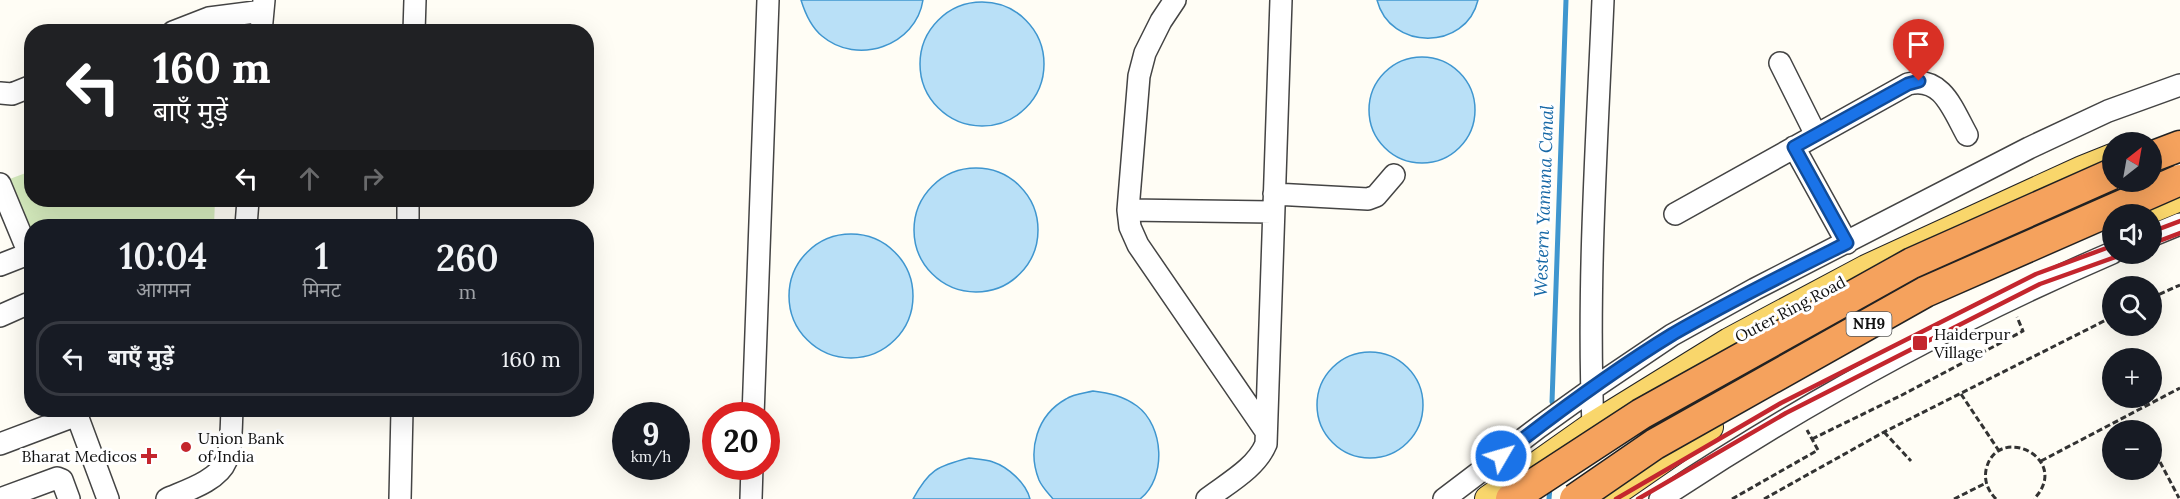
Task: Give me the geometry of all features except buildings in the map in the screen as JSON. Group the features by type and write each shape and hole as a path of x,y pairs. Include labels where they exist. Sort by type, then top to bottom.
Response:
{"highway":[{"path":"2162,153 2180,146"},
{"name":"Outer Ring Road","path":"1511,499 1641,414 1912,263 2102,178"},
{"name":"NH9","path":"1575,499 1655,444 1925,292 2180,180"}],"main road":[{"path":"2162,138 2180,131"},
{"name":"Outer Ring Road","path":"1488,499 1593,425 1740,336 1866,268 2102,161"},
{"path":"2162,205 2180,198"},
{"path":"1985,213 2011,268"},
{"path":"1606,499 1702,432 1846,346 1953,292 2102,230"}],"street":[{"path":"414,24 415,0"},
{"path":"754,402 768,0"},
{"path":"1175,0 1161,21 1145,53 1139,76 1128,210 1130,227 1138,245 1265,430"},
{"path":"1208,499 1261,455 1266,444 1281,0"},
{"path":"1593,425 1594,241 1603,0"},
{"path":"190,24 207,16 262,14"},
{"path":"1780,63 1816,135"},
{"path":"1675,214 1908,84 1919,81 1930,84 1942,93 1967,135"},
{"path":"1444,499 1539,427 1672,335 1755,289 2039,143 2108,111 2180,85"},
{"path":"0,93 12,94 24,89"},
{"path":"1794,147 1847,243"},
{"path":"1128,210 1368,199 1376,196 1394,175"},
{"path":"0,184 24,242"},
{"path":"2162,231 2180,224"},
{"path":"0,265 24,254"},
{"path":"1660,499 1828,393 1957,326 2102,257"},
{"path":"0,316 24,305"},
{"path":"0,444 64,417"},
{"path":"78,417 108,499"},
{"path":"167,499 208,481 226,463 232,417"},
{"path":"400,499 402,417"},
{"path":"0,499 57,478 62,480 69,499"},
{"path":"751,499 752,480"}],"path":[{"path":"2162,293 2180,285"},
{"path":"1812,439 1902,395 2023,331 2015,312"},
{"path":"1764,499 1884,432 2102,322"},
{"path":"2041,461 2180,388"},
{"path":"1960,394 1999,451"},
{"path":"1884,432 1911,461"},
{"path":"1996,499 1986,483 1987,465 1999,451 2017,446 2027,449 2041,461 2044,481 2035,499"},
{"path":"1732,499 1818,450"},
{"path":"2162,466 2179,498"},
{"path":"1954,499 1986,483"}],"green space":[{"path":"24,174 24,207 215,207 214,219 24,219 24,231 7,180"}],"water":[{"path":"801,0 923,0 918,16 897,40 867,50 852,50 836,45 822,36 809,20"},
{"path":"1377,0 1478,0 1471,17 1459,29 1444,36 1428,38 1412,36 1397,29 1385,17"},
{"path":"982,2 1006,6 1026,20 1040,40 1044,64 1040,88 1026,108 1006,122 982,126 958,122 938,108 924,88 920,64 924,40 938,20 958,6"},
{"path":"1422,57 1442,61 1459,73 1471,90 1475,110 1471,130 1459,147 1442,159 1422,163 1402,159 1385,147 1373,130 1369,110 1373,90 1385,73 1402,61"},
{"path":"976,168 1000,172 1020,186 1034,206 1038,230 1034,254 1020,274 1000,288 976,292 952,288 932,274 918,254 914,230 918,206 932,186 952,172"},
{"path":"851,234 875,238 895,252 909,272 913,296 909,320 895,340 875,354 851,358 827,354 807,340 793,320 789,296 793,272 807,252 827,238"},
{"path":"1370,352 1390,356 1407,368 1419,385 1423,405 1419,425 1407,442 1390,454 1370,458 1350,454 1333,442 1321,425 1317,405 1321,385 1333,368 1350,356"},
{"path":"1093,391 1127,400 1146,415 1153,426 1159,452 1158,466 1149,490 1140,499 1053,499 1039,480 1034,457 1035,445 1037,434 1048,414 1066,399"},
{"path":"969,458 990,461 1005,468 1025,487 1030,499 913,499 929,475 941,467"}],"waterway":[{"name":"Western Yamuna Canal","path":"1552,402 1566,0"},
{"name":"Western Yamuna Canal","path":"1549,499 1550,487"}],"railway":[{"path":"2162,228 2180,221"},
{"path":"2162,240 2180,233"},
{"path":"1616,499 1781,403 2036,274 2102,250"},
{"path":"1638,499 1786,413 2040,284 2102,262"}],"place":[{"name":"Haiderpur Village","path":"1920,343"},
{"name":"Union Bank of India","path":"186,447"},
{"name":"Bharat Medicos","path":"149,456"}],"route":[{"path":"1501,456 1592,389 1672,335 1755,289 1847,243 1794,147 1908,84 1919,81"}]}
